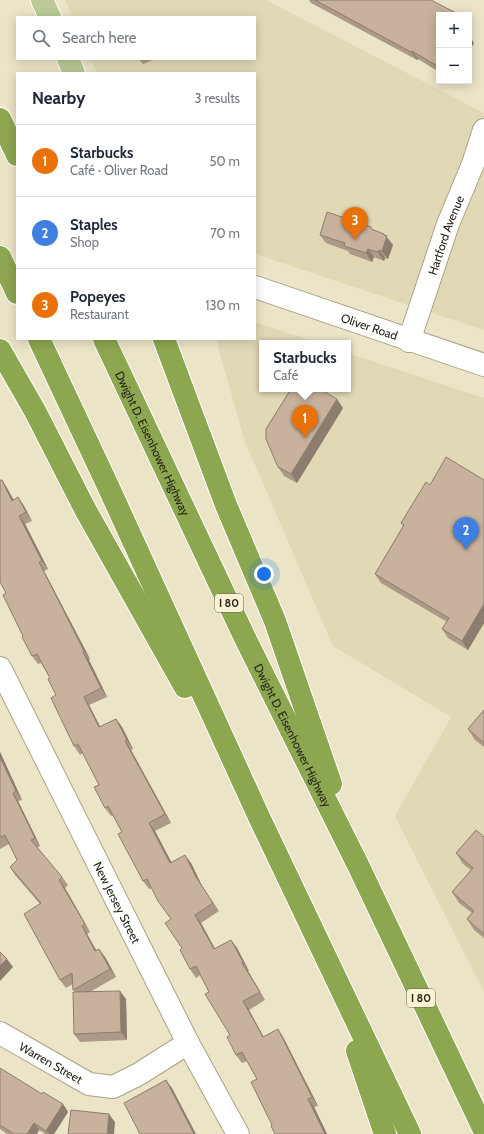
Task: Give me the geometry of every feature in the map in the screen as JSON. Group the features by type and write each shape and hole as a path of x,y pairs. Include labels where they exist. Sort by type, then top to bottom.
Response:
{"highway":[{"path":"0,119 16,153"},
{"path":"0,257 16,291"},
{"path":"39,340 324,957 410,1134"},
{"name":"Dwight D. Eisenhower Highway","path":"104,340 245,638 358,865 484,1130"},
{"path":"164,340 226,505 275,621 358,865"},
{"path":"0,350 35,411 89,516 259,817"},
{"path":"324,957 385,1134"}],"main road":[{"path":"42,0 50,16"},
{"path":"68,60 74,72"}],"street":[{"name":"Hartford Avenue","path":"409,340 448,224 473,164 484,130"},
{"name":"Oliver Road","path":"256,287 484,366"},
{"name":"New Jersey Street","path":"0,668 188,1043 238,1134"},
{"name":"Warren Street","path":"0,1033 89,1084 113,1087 139,1074 188,1043"}],"shaded area":[{"path":"65,0 266,0 484,113 484,330 256,254 256,72 97,72 91,60 256,60 256,16 73,16"},
{"path":"256,322 310,340 259,340 259,392 351,392 351,354 484,398 484,992 395,816 451,717 333,646 245,442 218,347 218,340 256,340"}],"building":[{"path":"315,0 431,0 454,12 436,12 436,65 412,51 411,52"},
{"path":"327,212 371,227 371,229 387,236 382,251 379,250 378,252 368,249 366,253 344,246 345,243 320,235"},
{"path":"289,392 325,392 337,399 291,474 278,467 266,439 266,429"},
{"path":"446,457 484,480 484,604 462,641 442,629 449,618 375,574 404,525 401,523 426,482 430,485"},
{"path":"0,480 2,480 12,501 18,497 26,512 19,516 42,561 39,562 101,688 84,697 99,727 116,719 127,740 125,741 165,814 149,823 170,863 185,855 196,877 213,903 195,915 214,949 231,940 243,962 242,963 260,992 243,1001 263,1037 278,1029 312,1097 308,1099 325,1134 275,1134 251,1082 257,1079 242,1052 236,1055 227,1037 230,1035 205,994 209,992 196,966 190,969 180,950 182,948 165,923 171,919 158,901 147,879 143,881 118,834 122,832 108,806 105,808 94,787 99,785 78,744 74,746 51,698 56,695 48,679 50,678 37,654 32,656 3,595 6,593 0,582"},
{"path":"484,710 484,743 468,729"},
{"path":"0,757 16,791 13,793 35,838 31,840 62,877 59,880 85,924 82,926 95,951 99,949 110,969 73,990 72,973 60,980 24,914 41,903 10,867 17,860 5,835 0,837"},
{"path":"476,830 484,837 484,934 467,919 474,911 452,892 473,868 456,853"},
{"path":"0,952 7,959 0,966"},
{"path":"120,991 121,1032 74,1034 73,992"},
{"path":"0,1068 42,1094 43,1092 63,1104 46,1131 34,1123 27,1134 14,1134 0,1125"},
{"path":"166,1080 194,1134 140,1134 124,1103"},
{"path":"71,1110 109,1114 107,1134 68,1134"}],"place":[{"name":"Popeyes","path":"355,240"},
{"name":"Starbucks","path":"305,438"},
{"name":"Staples","path":"466,550"}]}
